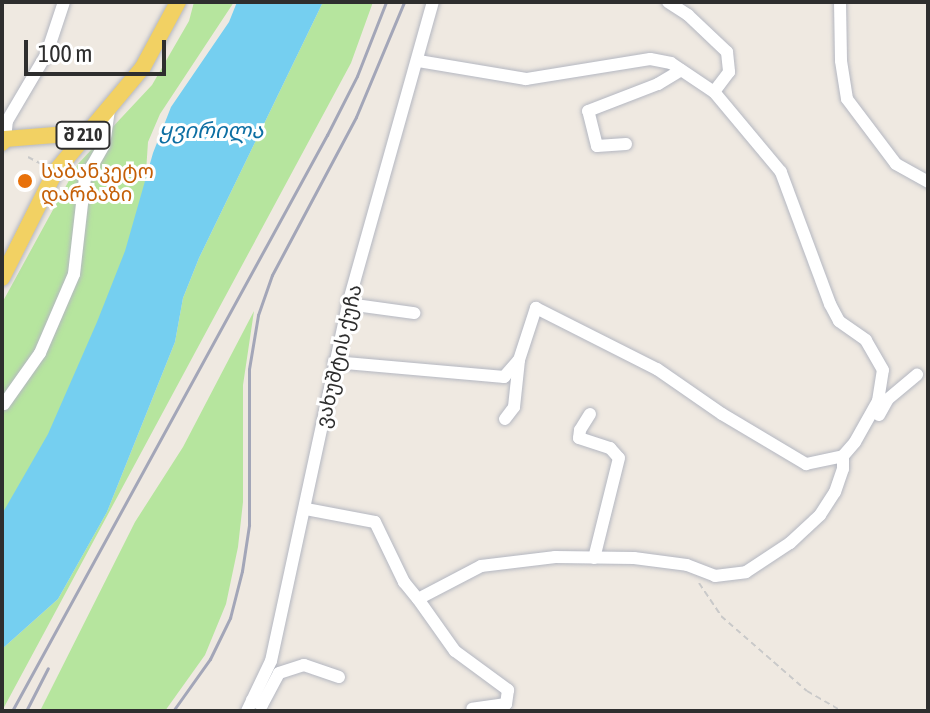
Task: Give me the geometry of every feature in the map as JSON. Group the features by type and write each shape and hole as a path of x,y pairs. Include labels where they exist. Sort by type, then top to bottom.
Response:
{"main road":[{"name":"შ 210","path":"2,278 55,172 80,138 143,67 178,2"},
{"path":"4,141 55,135 80,138"}],"street":[{"path":"4,141 7,121 47,53 64,2"},
{"name":"ვახუშტის ქუჩა","path":"259,708 306,509 348,304 433,2"},
{"path":"668,2 688,15 727,52 729,72 714,92"},
{"path":"840,2 841,61 847,99 896,164 928,182"},
{"path":"418,61 526,79 650,59 671,63 714,92 781,172 839,321 866,340 883,370 878,401 843,456 843,469 835,492 820,515 790,543 746,572 715,576 687,565 555,557 481,566 418,599"},
{"path":"626,144 597,146 588,111 658,84 681,70"},
{"path":"4,404 40,353 74,274 85,178 104,145 110,105"},
{"path":"348,304 414,313"},
{"path":"505,419 514,407 519,360 536,308 657,369 722,414 806,464 843,456"},
{"path":"334,362 504,377 519,360"},
{"path":"866,422 873,425 888,399 917,375"},
{"path":"590,414 580,430 579,438 610,448 619,458 594,558"},
{"path":"306,509 375,522 404,582 455,651 508,690 506,704 472,709"},
{"path":"259,708 279,673 304,665 339,677"}],"path":[{"path":"28,157 42,165"},
{"path":"687,565 721,616 807,691 841,711"}],"green space":[{"path":"194,2 234,2 160,114 148,142 145,187 106,327 2,557 2,303 78,164 152,85 189,21"},
{"path":"323,2 373,2 351,63 2,711 2,649 58,599 107,512 175,342 183,298 199,258"},
{"path":"254,311 243,385 243,502 238,547 226,604 205,655 165,711 40,711 135,522 183,447"}],"water":[{"name":"ყვირილა","path":"237,2 323,2 199,258 183,298 175,342 107,512 58,599 2,649 2,514 48,434 97,322 125,251 153,153 171,107 229,22"}],"railway":[{"path":"12,711 327,135 357,76 386,2"},
{"path":"173,711 210,659 230,618 242,571 249,525 249,369 258,315 272,275 356,117 404,2"},
{"path":"26,711 48,668"}],"place":[{"name":"საბანკეტო დარბაზი","path":"25,181"}]}
